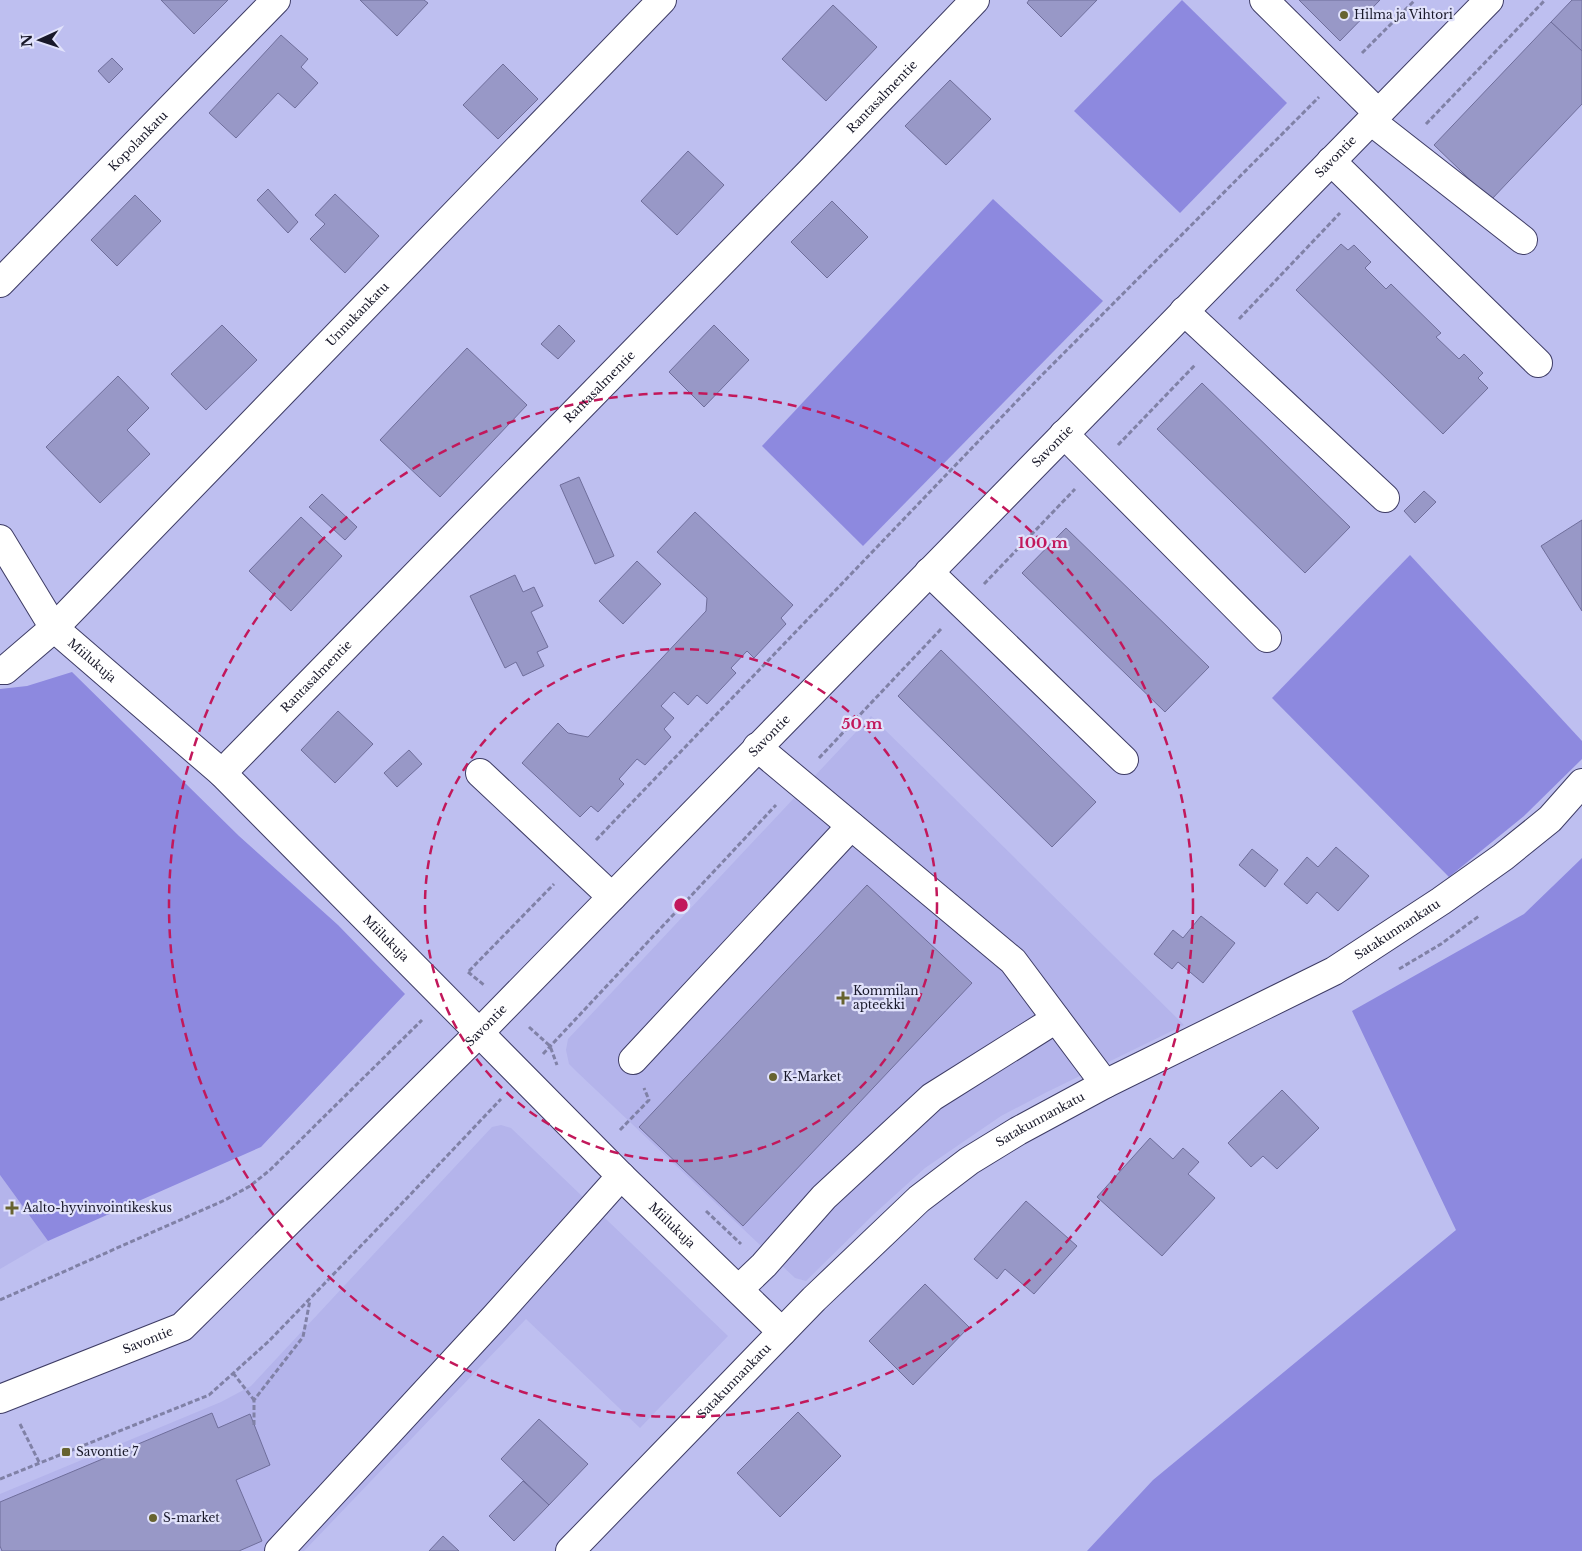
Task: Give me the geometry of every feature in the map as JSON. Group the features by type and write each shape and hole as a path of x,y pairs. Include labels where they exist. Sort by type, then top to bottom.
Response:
{"street":[{"name":"Kopolankatu","path":"0,284 276,0"},
{"name":"Unnukankatu","path":"0,670 5,670 54,628 662,0"},
{"name":"Rantasalmentie","path":"222,773 811,171 975,0"},
{"path":"1264,0 1340,75 1375,117 1523,240"},
{"name":"Savontie","path":"0,1399 182,1327 479,1033 1489,0"},
{"path":"1331,161 1538,363"},
{"path":"1184,311 1385,498"},
{"path":"1064,434 1267,638"},
{"name":"Miilukuja","path":"0,539 54,628 222,773 621,1176 740,1289 782,1332"},
{"path":"929,572 1124,760"},
{"path":"757,747 1012,961 1105,1084"},
{"path":"480,773 612,897"},
{"name":"Satakunnankatu","path":"570,1551 782,1332 919,1198 977,1156 1018,1131 1105,1084 1334,971 1441,901 1503,857 1550,819 1582,783"},
{"path":"633,1060 851,826"},
{"path":"740,1289 764,1265 824,1197 932,1097 1056,1019"},
{"path":"279,1551 495,1317 621,1176"}],"path":[{"path":"0,1300 225,1200 250,1186 270,1170 445,998 1041,376 1415,0"},
{"path":"1395,972 1441,944 1485,912"},
{"path":"469,971 550,1046 559,1070"},
{"path":"614,1124 620,1130 649,1100 633,1060"},
{"path":"699,1204 764,1265"},
{"path":"254,1425 254,1400 303,1337 310,1298"},
{"path":"233,1373 254,1400"}],"shaded area":[{"path":"1182,0 1287,103 1180,213 1074,111"},
{"path":"993,199 1103,301 863,546 762,446"},
{"path":"1410,555 1582,741 1582,759 1524,816 1449,877 1272,698"},
{"path":"72,672 239,836 338,925 405,994 261,1147 48,1241 0,1175 0,689 27,686"},
{"path":"871,716 1184,1025 1001,1116 925,1168 873,1215 806,1281 795,1278 577,1072 569,1064 566,1050 568,1039"},
{"path":"1582,858 1582,1551 1087,1551 1153,1480 1456,1230 1352,1011 1524,914"},
{"path":"501,1125 511,1128 728,1336 640,1428 526,1319 304,1551 0,1551 0,1494 221,1402 251,1386 492,1127"},
{"name":"Aalto-hyvinvointikeskus","path":"0,1175 48,1241 0,1269"}],"building":[{"path":"161,0 228,0 194,34"},
{"path":"360,0 424,0 428,3 397,36"},
{"path":"1029,0 1097,0 1061,37 1027,3"},
{"path":"1299,0 1380,0 1340,41"},
{"path":"1572,0 1582,0 1582,51 1551,22"},
{"path":"833,5 877,47 826,101 782,59"},
{"path":"1551,22 1582,51 1582,104 1491,200 1434,145"},
{"path":"281,35 308,59 301,67 318,83 295,108 278,93 236,138 209,113"},
{"path":"112,58 123,69 109,83 98,71"},
{"path":"503,64 538,99 498,139 463,105"},
{"path":"950,80 991,119 946,165 905,126"},
{"path":"688,151 724,185 677,235 641,201"},
{"path":"268,189 298,222 288,233 257,200"},
{"path":"335,194 379,236 345,273 310,239 325,224 315,215"},
{"path":"135,195 161,221 117,266 91,240"},
{"path":"832,201 868,237 827,278 791,242"},
{"path":"1341,244 1348,250 1354,245 1371,262 1365,268 1386,289 1391,284 1441,333 1436,337 1459,359 1464,354 1483,373 1478,378 1488,388 1443,434 1296,290"},
{"path":"222,325 257,360 206,410 171,374"},
{"path":"559,325 575,341 558,359 541,344"},
{"path":"714,325 749,360 704,407 669,372"},
{"path":"467,348 527,405 440,497 380,440"},
{"path":"118,376 149,408 127,430 150,454 100,503 46,447"},
{"path":"1202,383 1350,527 1305,573 1157,429"},
{"path":"579,477 614,556 595,564 560,485"},
{"path":"1424,491 1436,502 1415,523 1404,511"},
{"path":"322,494 357,527 345,540 309,507"},
{"path":"695,512 793,605 781,618 786,624 754,658 747,651 731,668 736,673 707,704 697,695 688,705 674,692 661,706 674,718 664,729 671,737 645,765 637,759 619,779 624,784 598,812 591,806 580,817 522,763 558,723 568,733 588,737 706,611 707,598 657,552"},
{"path":"301,517 342,556 291,611 249,571"},
{"path":"1582,520 1582,611 1541,546"},
{"path":"1066,528 1209,667 1165,712 1022,573"},
{"path":"637,561 661,584 623,624 599,601"},
{"path":"515,575 523,592 534,587 543,606 531,612 548,647 537,652 544,666 523,676 516,662 505,668 470,596"},
{"path":"941,650 1096,802 1052,847 898,696"},
{"path":"338,711 373,744 335,783 301,750"},
{"path":"409,750 422,764 397,787 384,773"},
{"path":"1336,847 1369,876 1338,911 1317,892 1307,904 1284,884 1307,857 1318,867"},
{"path":"1252,849 1278,870 1265,887 1239,865"},
{"path":"867,885 972,983 743,1226 639,1127"},
{"path":"1201,916 1235,943 1203,983 1178,962 1172,969 1154,954 1173,930 1183,938"},
{"path":"1282,1090 1319,1128 1277,1169 1263,1156 1251,1167 1228,1143"},
{"path":"1150,1138 1173,1159 1183,1148 1199,1162 1188,1174 1215,1198 1162,1256 1097,1197"},
{"path":"1026,1201 1077,1246 1034,1294 1005,1269 997,1279 974,1259"},
{"path":"925,1284 969,1327 913,1385 869,1341"},
{"path":"798,1412 841,1456 780,1517 737,1473"},
{"path":"212,1413 218,1428 250,1414 270,1465 236,1480 262,1541 239,1551 2,1551 0,1546 0,1502"},
{"path":"539,1419 588,1464 549,1505 501,1459"},
{"path":"523,1481 549,1505 514,1541 489,1516"},
{"path":"443,1536 459,1551 429,1551"}],"place":[{"name":"Hilma ja Vihtori","path":"1344,15"},
{"name":"Kommilan apteekki","path":"843,998"},
{"name":"K-Market","path":"773,1077"},
{"name":"Aalto-hyvinvointikeskus","path":"12,1208"},
{"name":"Savontie 7","path":"66,1452"},
{"name":"S-market","path":"153,1518"}]}
